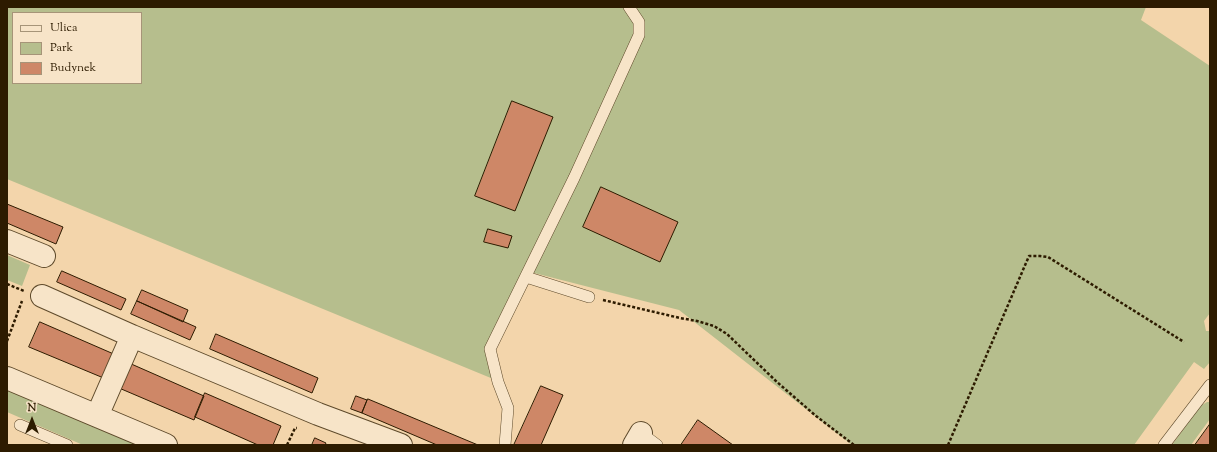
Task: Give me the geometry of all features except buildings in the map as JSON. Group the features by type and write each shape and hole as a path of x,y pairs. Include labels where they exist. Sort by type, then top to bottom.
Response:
{"street":[{"path":"7,241 44,256"},
{"path":"29,293 318,414 401,445"},
{"path":"98,416 132,336"},
{"path":"7,378 166,445"}],"lane":[{"path":"505,445 508,408 498,382 490,349 574,178 639,35 639,22 629,7"},
{"path":"526,277 589,297"},
{"path":"1164,445 1210,385"},
{"path":"20,425 67,445"}],"path":[{"path":"948,445 1029,256 1048,257 1184,342"},
{"path":"7,341 29,293"},
{"path":"589,297 714,326 726,334 816,416 854,445"},
{"path":"287,445 295,428 302,430"}],"green space":[{"path":"7,7 1146,7 1141,20 1210,66 1210,313 1204,321 1206,331 1210,331 1210,362 1204,369 1194,362 1134,445 852,445 679,310 534,273 495,349 503,383 7,179"},
{"path":"7,255 30,265 22,286 7,280"},
{"path":"7,384 152,445 83,445 7,412"},
{"path":"1207,402 1210,402 1210,419 1191,445 1172,445 1198,409"}]}
